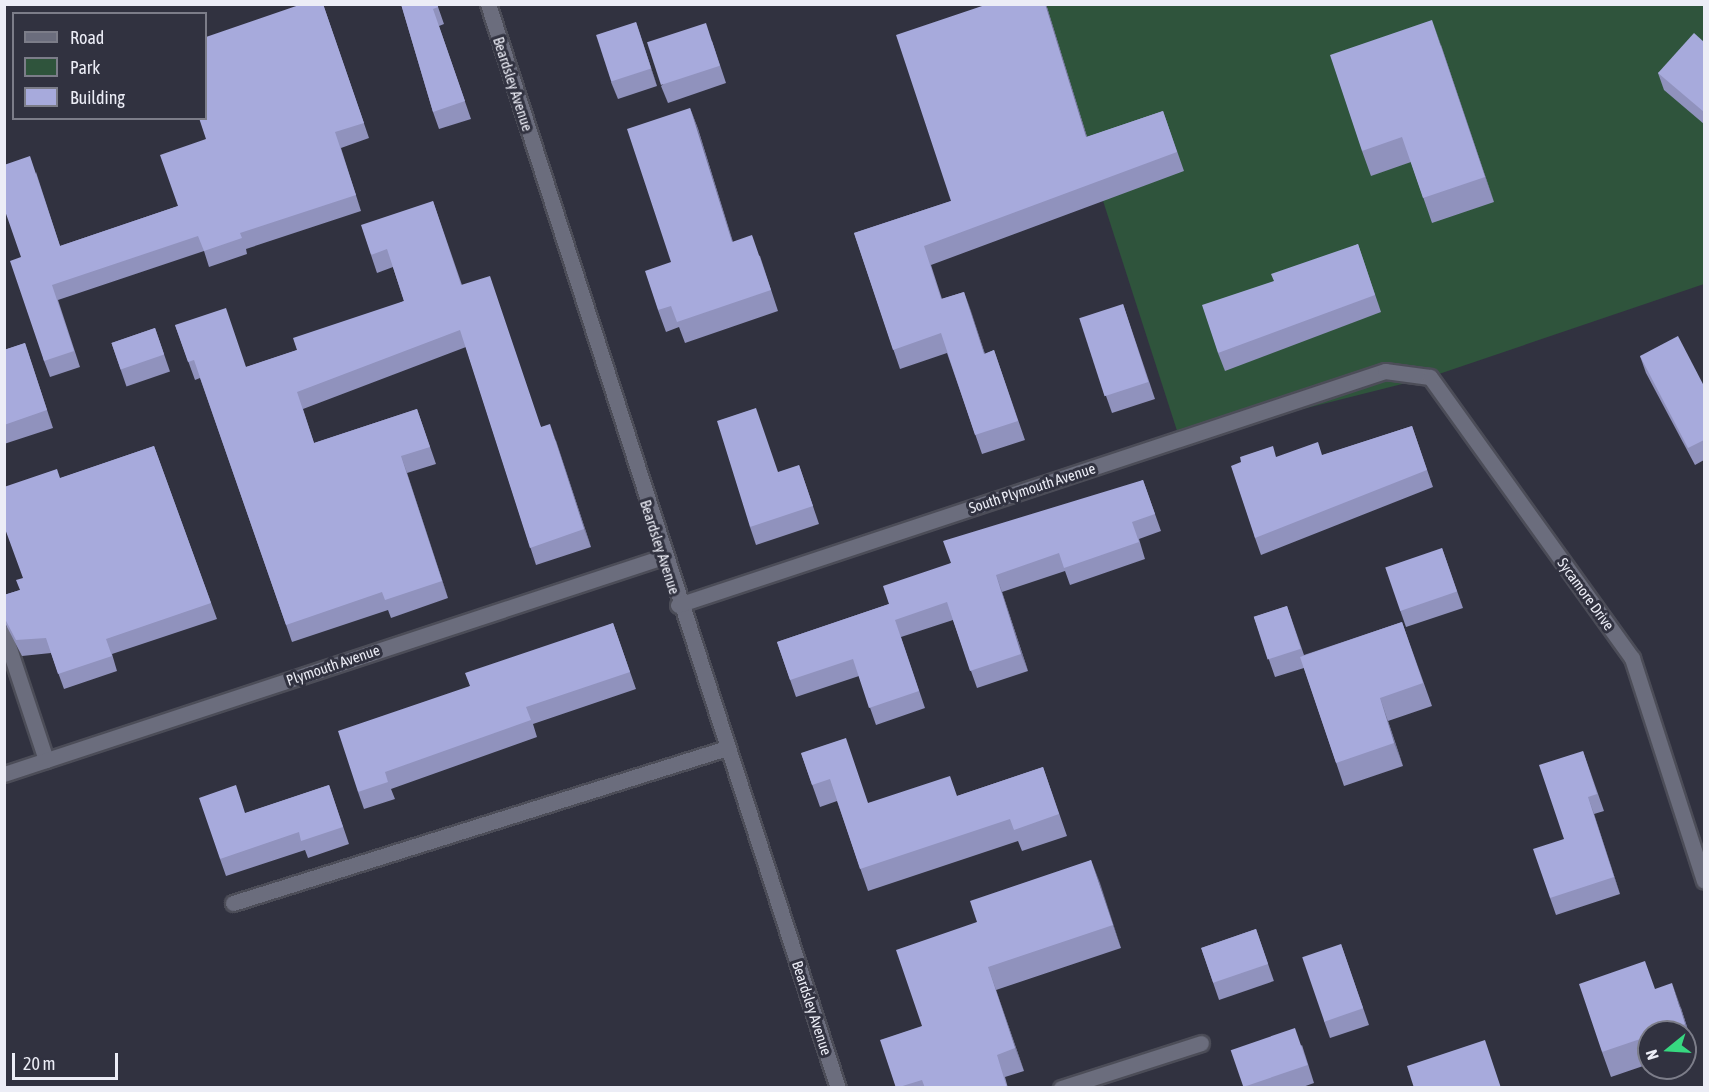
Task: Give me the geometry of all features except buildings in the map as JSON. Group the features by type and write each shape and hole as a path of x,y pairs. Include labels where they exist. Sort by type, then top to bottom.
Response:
{"street":[{"name":"Beardsley Avenue","path":"488,4 678,605 838,1088"},
{"name":"South Plymouth Avenue","path":"678,605 1385,371"},
{"name":"Sycamore Drive","path":"1385,371 1430,377 1632,658 1704,881"},
{"name":"Plymouth Avenue","path":"4,774 663,557"},
{"path":"4,633 46,760"},
{"path":"233,903 727,748"},
{"path":"1061,1088 1201,1043"}],"green space":[{"path":"1040,5 1704,5 1704,284 1430,377 1180,440"}]}
